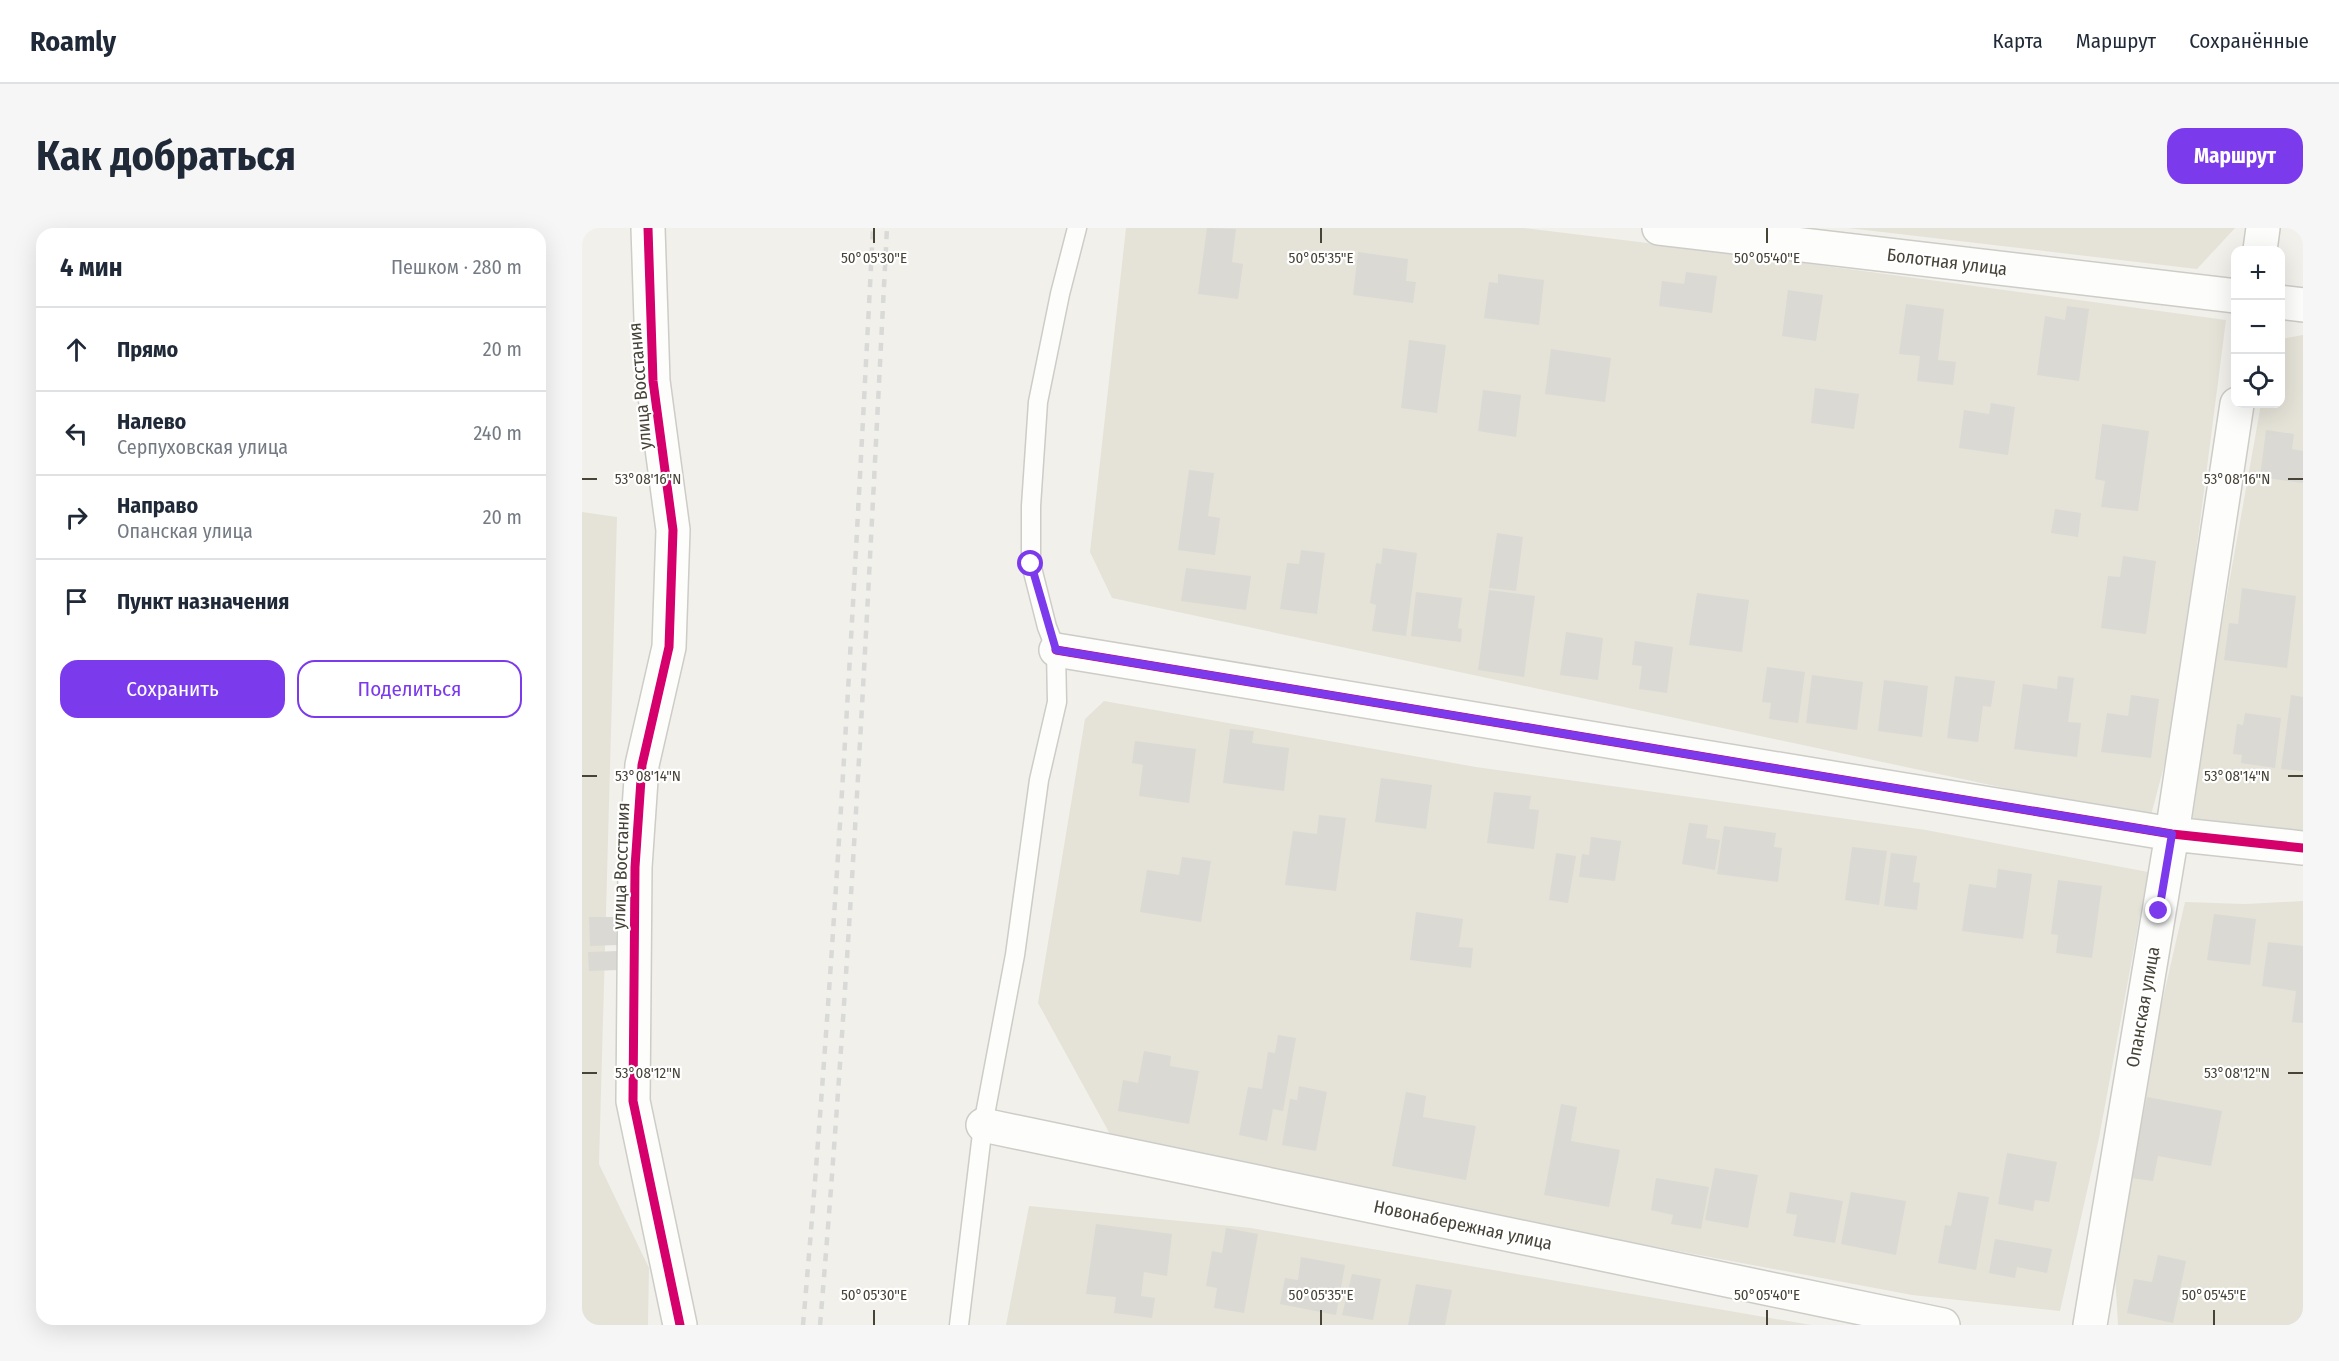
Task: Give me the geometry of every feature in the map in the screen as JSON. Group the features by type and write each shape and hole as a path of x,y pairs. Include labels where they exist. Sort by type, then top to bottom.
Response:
{"street":[{"name":"улица Восстания","path":"648,228 652,381 672,530 669,647 642,765 635,867 633,1101 680,1325"},
{"name":"Болотная улица","path":"1659,228 2231,296"},
{"path":"2261,246 2263,228"},
{"path":"2285,303 2303,305"},
{"name":"Опанская улица","path":"2090,1325 2172,834 2236,408"},
{"path":"1056,650 2172,834 2303,848"},
{"name":"Новонабережная улица","path":"983,1125 1942,1325"}],"lane":[{"path":"959,1325 983,1125 1015,955 1039,780 1057,702 1056,650 1031,564 1031,506 1038,402 1060,294 1077,228"}],"shaded area":[{"path":"1126,228 1524,228 1730,253 2226,320 2173,732 2150,819 1112,598 1090,552"},
{"path":"1848,228 2235,228 2197,269"},
{"path":"2303,335 2303,833 2192,822 2214,668 2260,408 2285,408 2285,338"},
{"path":"582,512 617,517 599,1164 649,1268 648,1325 582,1325"},
{"path":"1104,701 1476,767 1926,830 2148,872 2099,1138 2060,1311 1912,1295 1116,1145 1038,1003 1085,719"},
{"path":"2303,901 2303,1325 2118,1325 2112,1221 2185,902 2245,904"},
{"path":"1029,1206 1251,1228 1811,1325 1006,1325"}],"building":[{"path":"1207,228 1236,229 1232,262 1243,264 1238,299 1198,294"},
{"path":"1358,252 1408,259 1406,281 1416,282 1413,303 1353,295"},
{"path":"1686,272 1717,276 1712,313 1659,306 1662,281 1684,284"},
{"path":"1498,274 1544,280 1539,325 1484,318 1489,282 1498,283"},
{"path":"1788,290 1823,295 1816,341 1782,336"},
{"path":"1906,304 1944,309 1938,360 1956,362 1953,385 1917,381 1920,356 1899,354"},
{"path":"2067,306 2089,309 2079,381 2037,375 2045,316 2065,320"},
{"path":"1409,340 1446,345 1437,413 1401,408"},
{"path":"1551,349 1611,358 1605,402 1545,394"},
{"path":"1815,388 1859,394 1854,429 1811,423"},
{"path":"1483,390 1521,395 1516,437 1478,431"},
{"path":"1991,403 2015,407 2008,455 1959,448 1964,410 1989,414"},
{"path":"2102,424 2149,431 2138,511 2101,507 2105,481 2095,479"},
{"path":"2266,430 2294,434 2292,449 2303,451 2303,483 2260,477"},
{"path":"1189,470 1214,473 1208,516 1220,518 1215,555 1178,550"},
{"path":"2055,509 2081,513 2078,537 2051,533"},
{"path":"1497,533 1523,537 1516,591 1489,588"},
{"path":"1383,548 1417,553 1406,636 1372,631 1376,605 1370,603 1376,563 1381,564"},
{"path":"1301,550 1325,553 1317,614 1280,609 1287,563 1299,564"},
{"path":"2123,556 2156,561 2146,634 2101,628 2108,576 2120,577"},
{"path":"1186,568 1251,576 1246,610 1181,601"},
{"path":"2242,588 2296,596 2287,668 2224,660 2229,623 2238,624"},
{"path":"1489,590 1535,596 1524,677 1478,670"},
{"path":"1416,592 1462,598 1458,628 1462,629 1461,642 1411,636"},
{"path":"1697,593 1749,600 1742,652 1689,645"},
{"path":"1566,632 1603,638 1598,680 1560,675"},
{"path":"1635,641 1673,647 1667,693 1639,689 1642,666 1632,665"},
{"path":"1767,667 1805,672 1798,723 1769,719 1771,703 1762,702"},
{"path":"1812,675 1863,682 1857,730 1806,723"},
{"path":"1955,676 1995,681 1991,707 1983,706 1978,742 1947,738"},
{"path":"2058,676 2074,678 2068,722 2081,723 2077,757 2014,749 2023,684 2057,689"},
{"path":"1884,680 1928,686 1922,737 1878,731"},
{"path":"2131,695 2159,699 2151,758 2101,752 2107,713 2128,716"},
{"path":"2291,695 2303,697 2303,771 2281,769"},
{"path":"2245,713 2281,718 2275,768 2241,763 2242,755 2233,754 2237,724 2243,725"},
{"path":"1230,729 1254,731 1252,743 1289,748 1284,791 1223,783"},
{"path":"1135,741 1196,749 1189,803 1139,796 1143,765 1132,763"},
{"path":"1381,778 1432,785 1426,829 1375,822"},
{"path":"1494,792 1531,796 1529,809 1539,810 1534,849 1487,843"},
{"path":"1319,815 1346,818 1336,891 1285,885 1293,831 1317,834"},
{"path":"1689,823 1708,825 1706,838 1720,840 1715,870 1682,864"},
{"path":"1724,826 1776,833 1774,847 1782,848 1778,882 1717,874"},
{"path":"1591,837 1621,841 1615,881 1579,877 1582,854 1589,855"},
{"path":"1852,847 1887,851 1879,905 1845,900"},
{"path":"1556,853 1576,856 1568,903 1549,900"},
{"path":"1891,853 1917,856 1913,882 1920,883 1917,910 1884,906"},
{"path":"1182,857 1211,861 1201,922 1140,912 1147,870 1179,875"},
{"path":"1998,869 2032,874 2023,939 1962,931 1969,884 1996,888"},
{"path":"2058,880 2102,886 2092,958 2056,953 2058,935 2051,934"},
{"path":"1416,912 1463,919 1459,947 1473,948 1471,968 1410,960"},
{"path":"2214,914 2256,919 2250,965 2207,960"},
{"path":"589,917 616,917 617,945 590,946"},
{"path":"2268,942 2303,946 2303,1023 2292,1022 2296,991 2262,986"},
{"path":"618,951 618,970 589,971 588,952"},
{"path":"1278,1035 1296,1038 1283,1111 1273,1109 1267,1141 1239,1135 1248,1087 1262,1089 1268,1052 1275,1053"},
{"path":"1144,1051 1171,1056 1170,1066 1199,1071 1189,1124 1118,1111 1123,1080 1138,1083"},
{"path":"1299,1086 1327,1092 1316,1151 1282,1145 1290,1099 1297,1100"},
{"path":"1406,1092 1426,1096 1423,1117 1476,1126 1466,1180 1392,1166"},
{"path":"2147,1097 2222,1111 2211,1166 2158,1156 2153,1181 2131,1178"},
{"path":"1561,1104 1577,1107 1571,1141 1620,1150 1609,1207 1544,1195"},
{"path":"2007,1153 2057,1162 2049,1202 2035,1200 2033,1211 1998,1204"},
{"path":"1715,1168 1758,1175 1748,1228 1705,1220"},
{"path":"1656,1178 1709,1187 1701,1229 1671,1224 1673,1215 1651,1210"},
{"path":"1790,1192 1843,1201 1835,1243 1793,1236 1797,1215 1786,1213"},
{"path":"1851,1192 1906,1201 1896,1255 1841,1244"},
{"path":"1958,1192 1989,1197 1976,1270 1938,1263 1945,1225 1951,1226"},
{"path":"1096,1224 1172,1234 1167,1276 1144,1272 1141,1296 1155,1298 1152,1318 1114,1313 1116,1297 1086,1294"},
{"path":"1226,1228 1258,1234 1244,1313 1214,1308 1217,1288 1206,1286 1212,1251 1222,1253"},
{"path":"1995,1239 2052,1249 2047,1273 2017,1267 2015,1278 1989,1273"},
{"path":"2158,1255 2186,1261 2173,1323 2127,1313 2134,1279 2152,1282"},
{"path":"1301,1257 1345,1265 1336,1315 1280,1304 1285,1278 1298,1280"},
{"path":"1352,1274 1381,1279 1373,1320 1342,1315"},
{"path":"1416,1284 1452,1290 1445,1325 1408,1325"}],"railway":[{"path":"803,1325 834,914 873,228"},
{"path":"820,1325 850,914 887,228"}],"cycle path":[{"path":"648,228 653,381 673,530 669,647 642,765 635,867 633,1101 680,1325"},
{"path":"1056,650 2172,834 2303,848"}],"route":[{"path":"1031,564 1047,627 1056,650 2172,834 2159,911"}]}
